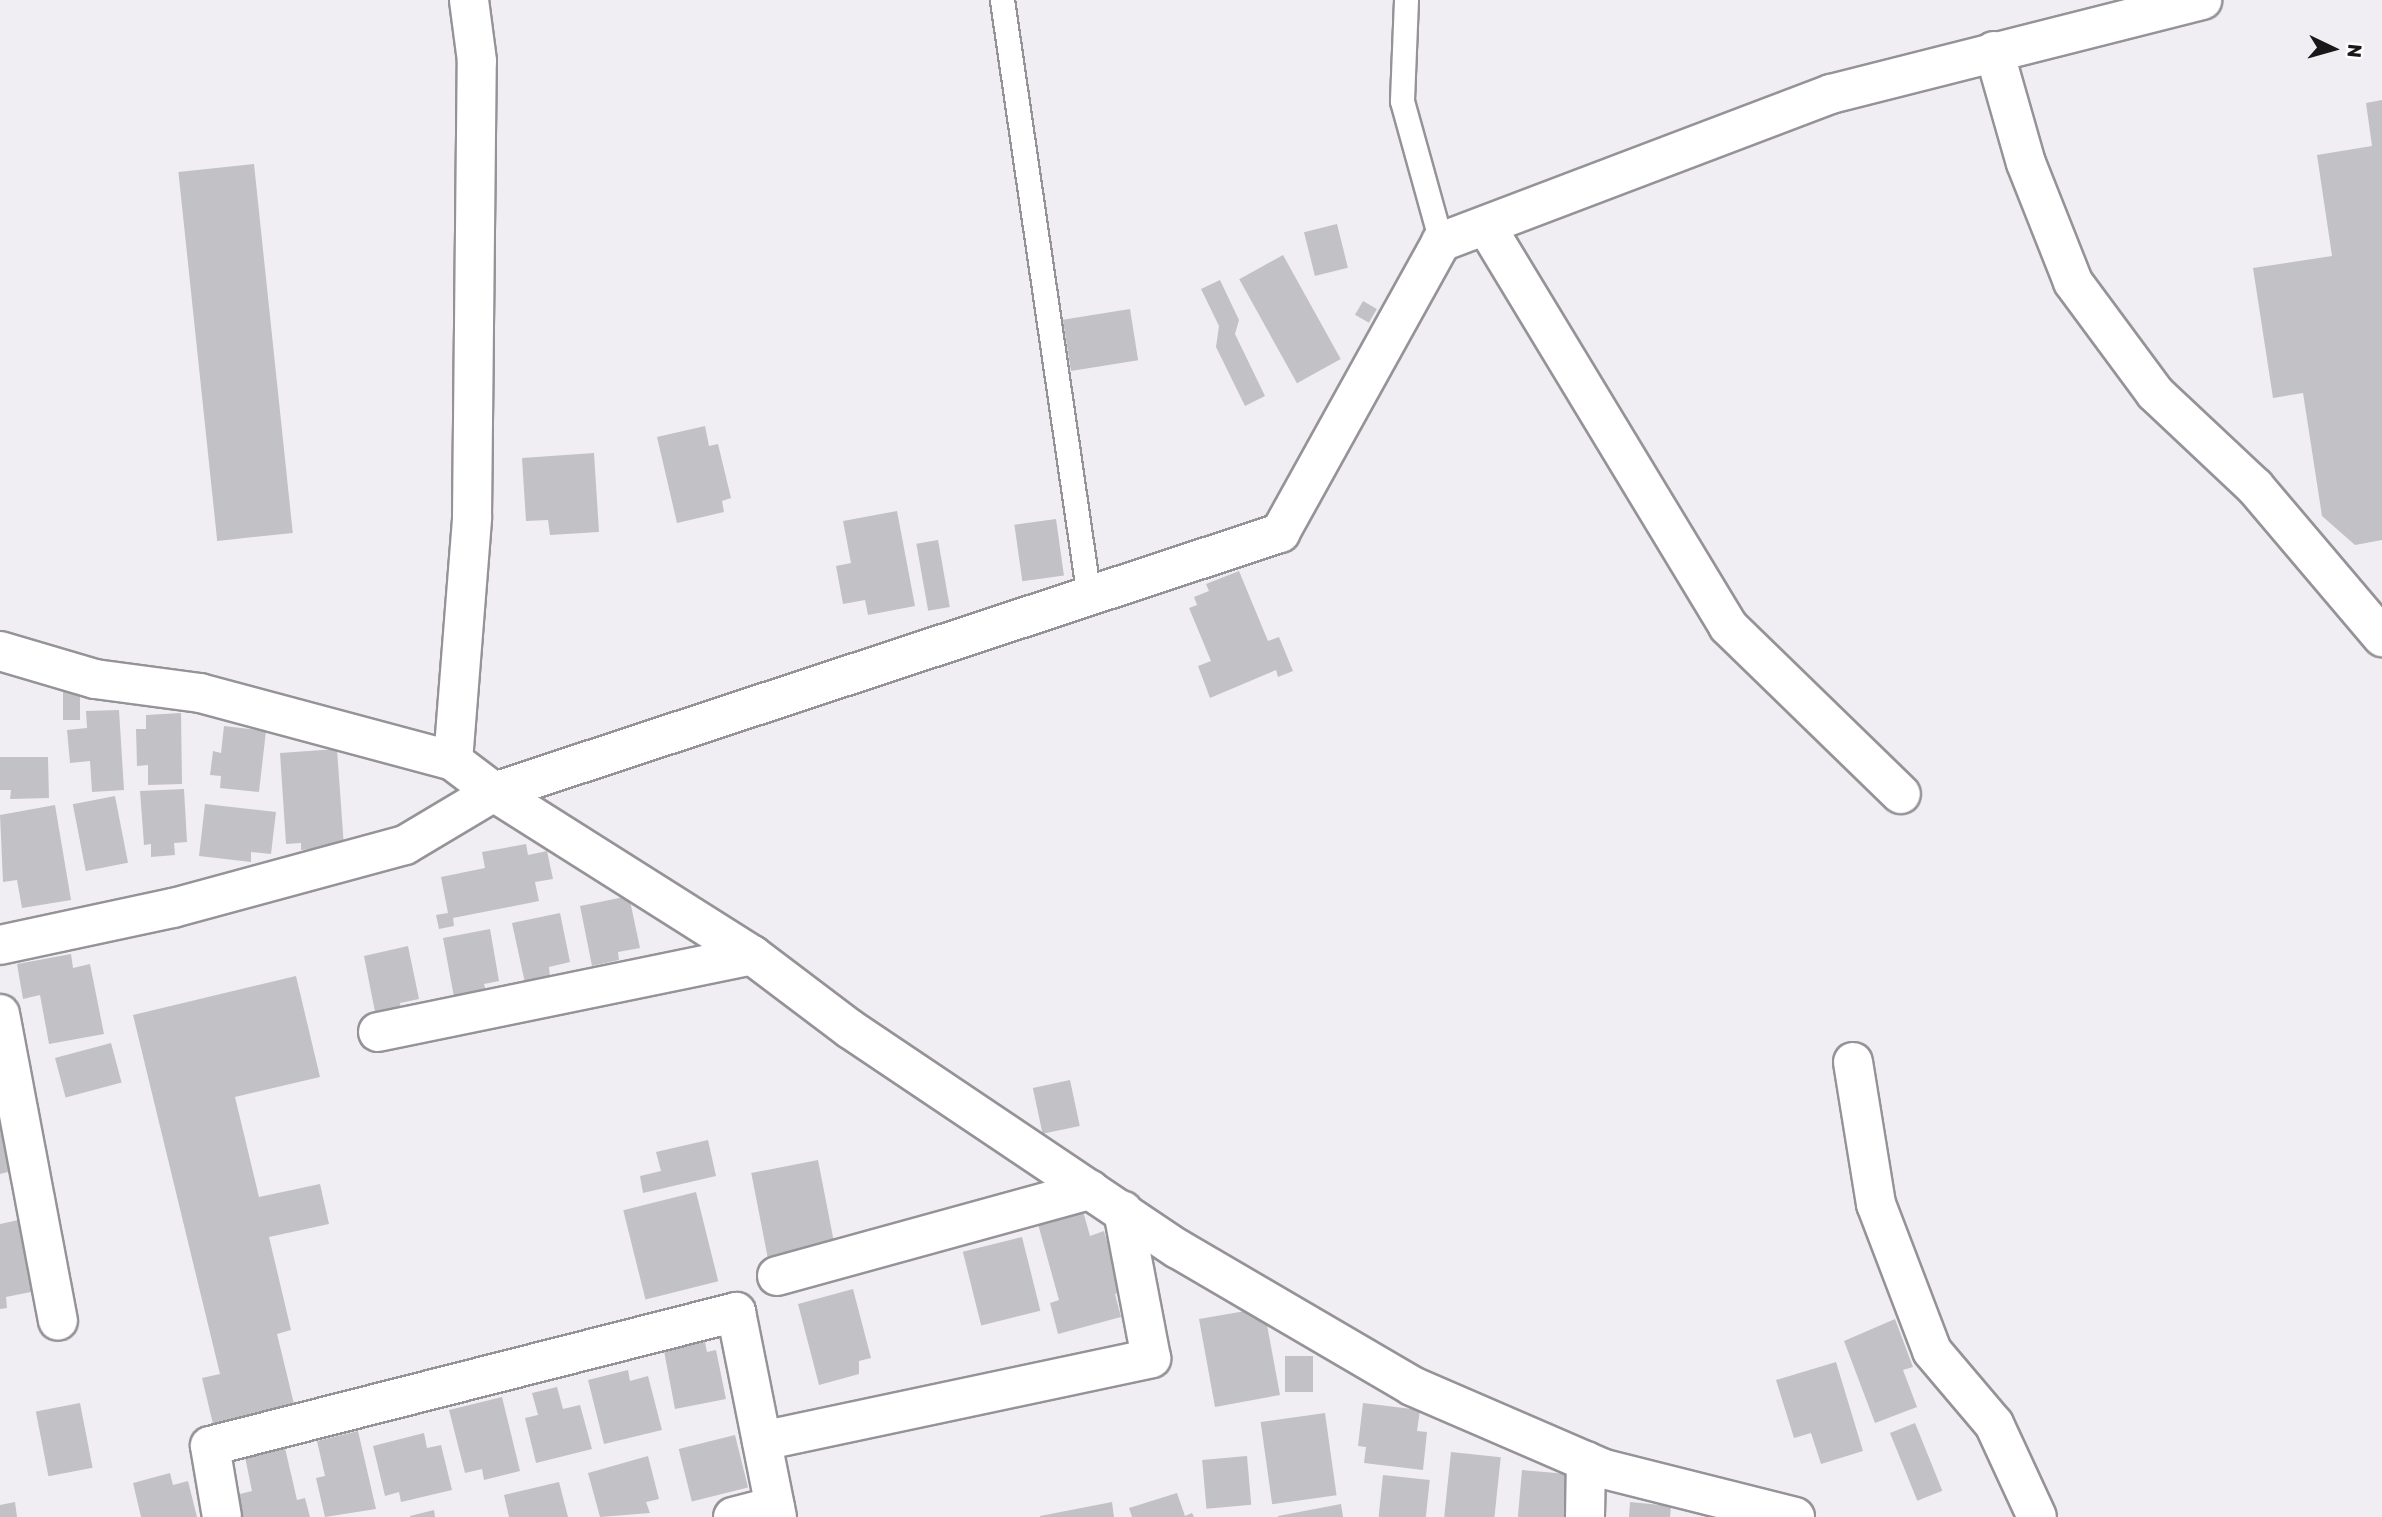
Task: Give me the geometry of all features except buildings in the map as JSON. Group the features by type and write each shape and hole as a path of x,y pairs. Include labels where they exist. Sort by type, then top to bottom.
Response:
{"street":[{"path":"453,761 472,517 477,61 469,0"},
{"path":"0,945 173,908 405,845 494,792 1280,533 1441,242 1831,94 2195,1"},
{"path":"1994,51 2026,163 2073,282 2155,393 2255,487 2382,637"},
{"path":"1486,226 1728,626 1901,794"},
{"path":"0,651 95,679 200,692 453,761 494,792 752,955 850,1029 1178,1249 1412,1386 1586,1461 1795,1517"},
{"path":"378,1032 752,955"},
{"path":"0,1014 58,1321"},
{"path":"1853,1062 1876,1204 1932,1351 1994,1424 2037,1517"},
{"path":"777,1276 1090,1190"},
{"path":"762,1441 1151,1358 1122,1211"},
{"path":"222,1517 210,1446 736,1312 776,1511 733,1517"},
{"path":"1585,1517 1586,1461"}],"lane":[{"path":"1002,0 1088,597"},
{"path":"1406,0 1402,101 1441,242"}]}
